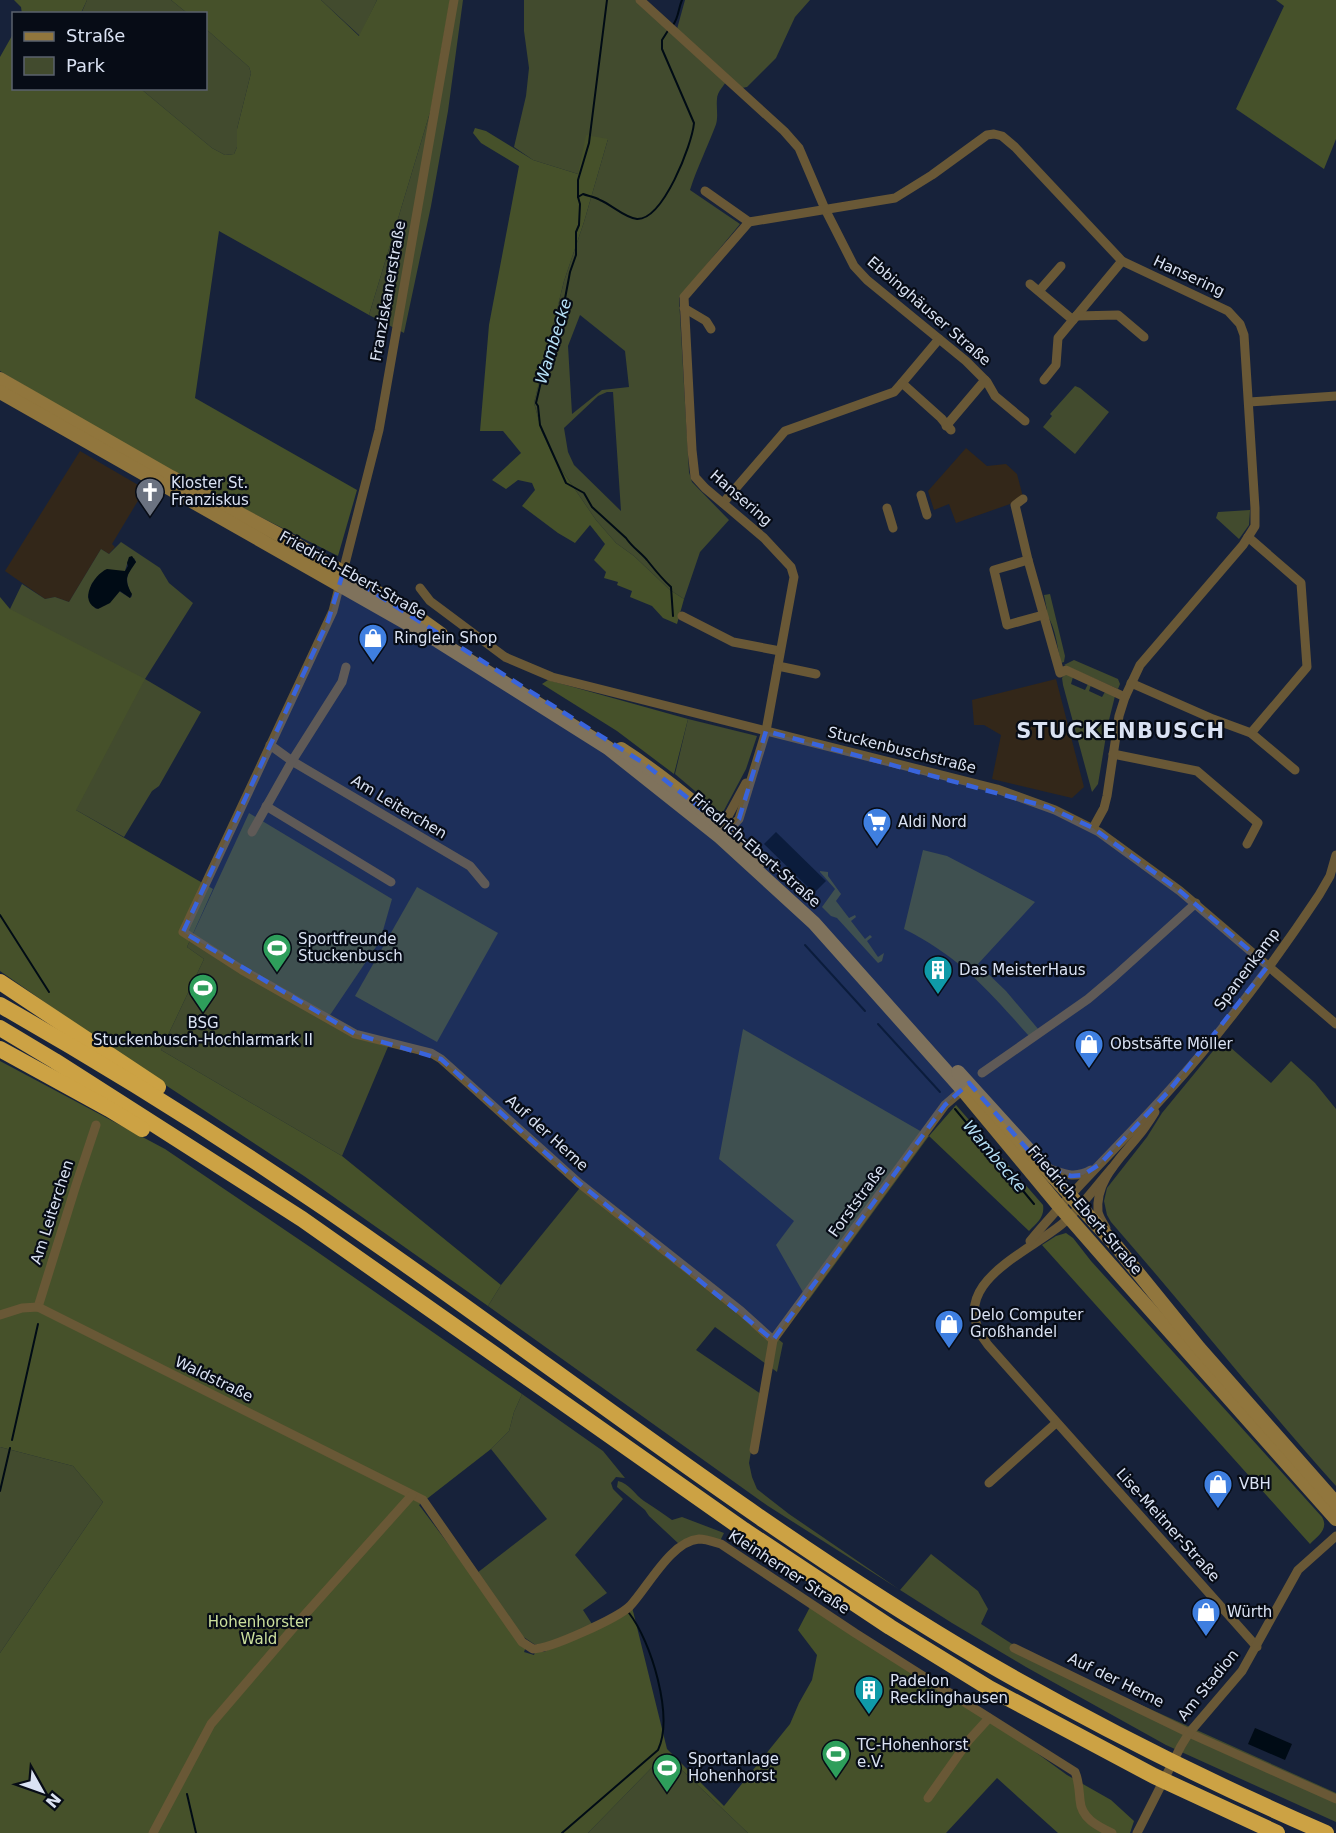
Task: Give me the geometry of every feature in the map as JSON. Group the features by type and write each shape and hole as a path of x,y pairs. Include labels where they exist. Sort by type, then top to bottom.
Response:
{"highway":[{"path":"0,982 188,1108 204,1127"},
{"path":"0,1005 204,1127 397,1258 701,1476 866,1587 980,1658 1080,1715 1164,1758 1326,1833"},
{"path":"0,1028 311,1225 744,1530 872,1615 989,1688 1171,1785 1277,1833"},
{"path":"0,1050 109,1109 187,1157 239,1178"}],"main road":[{"name":"Friedrich-Ebert-Straße","path":"0,379 171,477 285,538 342,579"},
{"name":"Friedrich-Ebert-Straße","path":"0,392 342,579 409,611 497,672 645,764 723,831 814,923 1075,1200 1117,1247 1194,1342 1336,1503"},
{"name":"Friedrich-Ebert-Straße","path":"966,1086 1064,1212 1336,1519"}],"street":[{"name":"Franziskanerstraße","path":"342,579 383,412 454,0"},
{"name":"Ebbinghäuser Straße","path":"640,0 799,148 825,209 854,266 867,280 966,361 985,380 995,396 1025,421"},
{"name":"Hansering","path":"723,831 752,772 766,731 794,577 791,567 764,538 700,483 693,471 684,297 749,222 895,198 932,175 977,140 994,134 1002,136 1015,147 1122,261 1220,306 1234,316 1244,335 1255,526 1140,665 1119,716 1107,796 1101,815 1093,828"},
{"path":"705,191 749,222"},
{"path":"1044,381 1056,366 1058,338 1122,261"},
{"path":"1039,291 1061,266"},
{"path":"1030,284 1074,318 1118,315 1143,337"},
{"path":"684,308 706,321 711,329"},
{"path":"723,503 785,431 894,392 939,339"},
{"path":"902,383 941,418 948,428 985,380"},
{"path":"1249,402 1336,396"},
{"path":"921,495 927,515"},
{"path":"1023,499 1015,506 1060,673 1066,670 1125,697"},
{"path":"887,508 893,528"},
{"path":"1248,537 1301,583 1307,667 1251,733"},
{"path":"1028,560 994,570 1008,625 1043,615"},
{"path":"270,745 333,611 342,579"},
{"name":"Stuckenbuschstraße","path":"420,588 430,601 505,657 552,677 997,789 1048,807 1093,828 1196,903 1336,1024"},
{"path":"682,616 733,642 780,651"},
{"path":"778,666 816,674"},
{"path":"252,832 292,761 342,682 346,667"},
{"path":"1131,683 1251,733 1295,770"},
{"name":"Am Leiterchen","path":"270,745 292,761 470,866 485,884"},
{"name":"Auf der Herne","path":"270,745 183,932 250,974 355,1034 431,1053 441,1059 579,1183 741,1311 773,1340"},
{"path":"1113,754 1197,771 1258,823 1247,844"},
{"path":"266,806 391,882"},
{"name":"Spanenkamp","path":"1075,1200 1100,1164 1168,1092 1232,1014 1319,896 1330,876 1336,855"},
{"path":"982,1073 1088,999 1196,903"},
{"name":"Forststraße","path":"773,1340 945,1105 966,1086"},
{"name":"Spanenkamp","path":"1117,1247 1098,1214 1098,1200 1102,1184 1141,1133 1168,1092"},
{"name":"Am Leiterchen","path":"38,1307 96,1125"},
{"name":"Spanenkamp","path":"1042,1166 1071,1176 1083,1175 1100,1164"},
{"name":"Spanenkamp","path":"1064,1212 1112,1168"},
{"name":"Lise-Meitner-Straße","path":"1075,1200 979,1290 973,1313 979,1335 1257,1647"},
{"name":"Lise-Meitner-Straße","path":"1023,1249 1062,1224 1064,1212"},
{"path":"0,1315 22,1308 38,1307"},
{"name":"Waldstraße","path":"38,1307 412,1495"},
{"path":"754,1450 773,1340"},
{"path":"988,1483 1056,1423"},
{"path":"153,1833 211,1724 301,1618 412,1495"},
{"name":"Kleinherner Straße","path":"412,1495 423,1500 522,1642 533,1649 548,1647 628,1608 679,1547 693,1540 721,1544 855,1633 1074,1772 1078,1779 1083,1813 1091,1822 1112,1833"},
{"name":"Am Stadion","path":"1137,1833 1189,1733 1242,1671 1298,1570 1336,1536"},
{"name":"Auf der Herne","path":"1014,1648 1189,1733 1336,1799"},
{"path":"928,1798 969,1740 989,1718"}],"highlighted area":[{"path":"343,573 645,764 729,831 739,819 766,731 1048,807 1093,828 1180,891 1268,966 1168,1092 1100,1164 1083,1175 1071,1176 1042,1166 969,1083 945,1105 773,1340 579,1183 441,1059 355,1034 183,932 328,621"}],"shaded area":[{"path":"966,448 987,466 1006,464 1017,474 1023,497 1013,503 956,523 949,504 934,510 928,491"},
{"path":"80,451 145,489 112,544 115,547 109,554 101,549 69,602 55,597 45,599 5,571"},
{"path":"132,556 136,562 127,577 132,594 130,598 120,591 110,603 98,609 92,606 88,595 97,577 107,569 125,571 129,557"},
{"path":"1056,679 1084,787 1072,798 992,779 1001,735 984,725 974,725 972,700"},
{"path":"776,832 826,881 814,893 764,844"},
{"path":"1255,1728 1292,1744 1285,1760 1248,1744"}],"green space":[{"path":"14,0 87,0 81,12 22,12 21,7"},
{"path":"87,0 171,0 186,12 82,12"},
{"path":"171,0 321,0 359,36 377,0 450,0 431,109 369,315 219,231 195,398 357,490 338,556 163,468 0,371 0,57 12,36 12,90 142,90 212,148 225,155 234,154 237,147 237,129 251,73 249,67 207,30 207,12 186,12"},
{"path":"321,0 377,0 360,36"},
{"path":"450,0 463,0 448,111 404,333 369,315 431,109"},
{"path":"524,0 644,0 677,29 685,0 810,0 795,17 776,58 747,87 742,88 729,78 720,91 717,96 716,124 690,190 740,224 679,298 689,472 692,482 729,520 700,552 684,599 670,590 634,556 616,543 596,520 555,460 542,432 534,403 564,281 608,139 578,174 533,160 514,147 526,96 529,68 524,31","holes":["580,315 625,351 629,387 602,390 572,414 568,346","613,392 621,511 574,465 568,452 564,428 598,396"]},
{"path":"1276,0 1336,0 1336,139 1324,169 1236,109 1284,6"},
{"path":"207,30 249,67 251,73 237,129 237,147 234,154 225,155 212,148 142,90 207,90"},
{"path":"475,128 486,131 533,160 578,174 586,135 608,139 564,281 534,403 542,432 555,460 596,520 616,543 634,556 670,590 684,599 677,624 663,618 652,606 630,597 632,591 617,585 618,582 604,578 606,572 594,560 605,544 590,525 575,543 522,506 535,490 532,483 518,480 506,489 492,480 521,453 503,431 480,431 489,325 519,166 481,143 473,133"},
{"path":"1075,386 1109,412 1075,454 1043,427 1052,416 1050,414"},
{"path":"1250,510 1249,525 1239,539 1216,518 1218,512"},
{"path":"121,542 160,568 169,583 193,603 145,679 201,712 159,786 152,791 124,837 76,810 10,609 22,584 45,599 55,597 69,602 101,549 109,554","holes":["134,558 136,562 127,578 132,596 130,598 119,591 96,609 88,597 92,583 114,570 125,571 128,561"]},
{"path":"1050,594 1065,656 1064,662 1061,663 1054,629 1045,614 1047,610 1044,595"},
{"path":"0,597 10,609 145,679 76,810 213,889 187,947 204,959 161,1050 342,1156 501,1285 488,1306 304,1176 135,1065 0,971"},
{"path":"1074,660 1118,679 1120,684 1118,689 1064,665"},
{"path":"1065,674 1073,677 1071,684 1085,690 1088,684 1091,685 1089,691 1102,697 1105,692 1115,696 1098,784 1092,792 1063,685 1062,678"},
{"path":"548,680 688,719 674,774 617,731 542,684"},
{"path":"688,719 757,736 746,769 722,814 675,774"},
{"name":"Sportfreunde Stuckenbusch","path":"249,813 392,899 380,941 328,1018 355,1032 390,1042 342,1156 161,1050 204,959 187,947"},
{"path":"923,850 947,856 1035,902 978,964 1006,991 1039,1030 1029,1036 986,989 957,963 904,929"},
{"path":"820,871 828,872 828,876 841,894 836,901 849,918 855,915 856,917 851,921 865,939 870,935 872,937 867,941 878,957 884,953 882,961 878,963 837,918 831,916 822,907 835,889"},
{"path":"417,887 498,933 437,1042 355,996"},
{"path":"743,1029 929,1136 808,1301 776,1245 794,1221 719,1159"},
{"path":"1222,1040 1271,1083 1291,1061 1315,1083 1336,1109 1336,1486 1107,1215 1104,1201 1107,1188 1147,1137 1162,1113"},
{"name":"Hohenhorster Wald","path":"0,1061 165,1149 522,1394 509,1431 491,1449 419,1505 526,1647 524,1652 534,1655 535,1652 544,1652 595,1628 632,1607 667,1749 724,1806 790,1724 812,1680 817,1655 798,1630 810,1607 1002,1728 1067,1775 1111,1800 1134,1821 1130,1833 1058,1833 997,1778 946,1833 748,1833 665,1754 588,1833 0,1833 0,1653 103,1502 73,1466 0,1447"},
{"path":"956,1105 1043,1205 1042,1216 1029,1231 929,1136"},
{"path":"583,1184 783,1343 777,1372 715,1327 696,1350 761,1394 749,1463 757,1489 789,1514 899,1589 768,1506 488,1306 501,1285"},
{"path":"1066,1233 1073,1238 1091,1261 1322,1517 1323,1529 1310,1544 1042,1245"},
{"path":"522,1394 603,1451 625,1478 616,1477 611,1483 613,1489 623,1499 575,1555 607,1593 583,1610 592,1624 545,1646 534,1644 522,1636 477,1573 547,1519 491,1449 509,1431"},
{"path":"0,1447 73,1466 103,1502 0,1653"},
{"path":"618,1481 672,1520 682,1517 724,1533 720,1541 679,1544 645,1510 617,1487"},
{"path":"931,1554 978,1591 988,1609 981,1624 1026,1653 1336,1793 1336,1822 1166,1745 1026,1667 900,1590"},
{"name":"Sportanlage Hohenhorst","path":"665,1754 748,1833 588,1833"}],"waterway":[{"name":"Wambecke","path":"607,0 589,143 578,180 580,204 576,255 570,272 560,325 550,343 536,403 540,425 566,483 584,493 592,507 626,538 671,587 673,616"},
{"name":"Wambecke","path":"673,25 682,0"},
{"name":"Wambecke","path":"578,197 583,194 596,198 637,219 647,216 657,208 666,195 682,163 694,123 662,49 662,40 669,29"},
{"path":"0,915 49,992"},
{"name":"Wambecke","path":"805,945 865,1011"},
{"name":"Wambecke","path":"878,1024 940,1092"},
{"name":"Wambecke","path":"955,1109 1034,1204"},
{"path":"12,1440 38,1324"},
{"path":"0,1491 10,1448"},
{"path":"562,1833 658,1750 663,1718 658,1679 645,1641 629,1613"},
{"path":"187,1794 196,1833"}],"place":[{"name":"Kloster St. Franziskus","path":"150,518"},
{"name":"Ringlein Shop","path":"373,664"},
{"name":"Aldi Nord","path":"877,848"},
{"name":"Sportfreunde Stuckenbusch","path":"277,974"},
{"name":"Das MeisterHaus","path":"938,996"},
{"name":"BSG Stuckenbusch-Hochlarmark II","path":"203,1014"},
{"name":"Obstsäfte Möller","path":"1089,1070"},
{"name":"Delo Computer Großhandel","path":"949,1350"},
{"name":"VBH","path":"1218,1510"},
{"name":"Würth","path":"1206,1638"},
{"name":"Padelon Recklinghausen","path":"869,1716"},
{"name":"TC-Hohenhorst e.V.","path":"836,1780"},
{"name":"Sportanlage Hohenhorst","path":"667,1794"}],"district":[{"name":"STUCKENBUSCH","path":"1121,731"}]}
